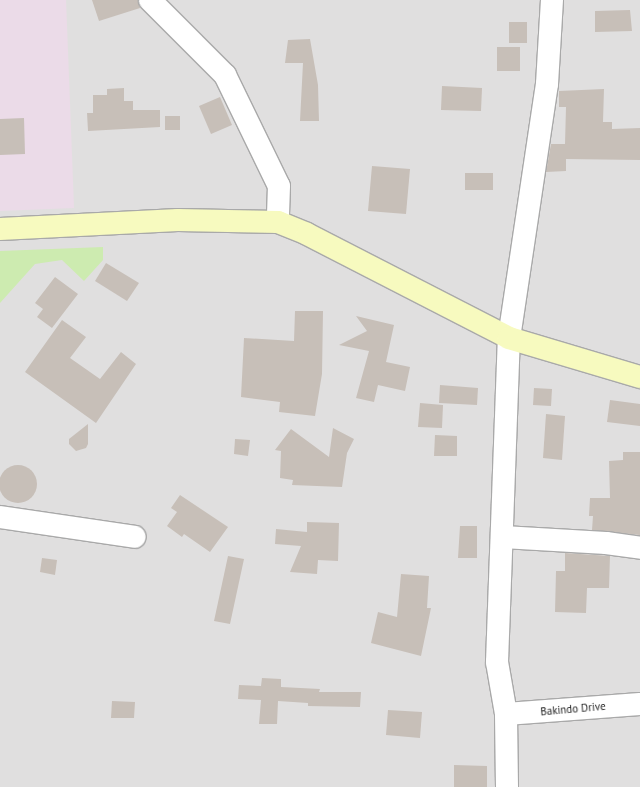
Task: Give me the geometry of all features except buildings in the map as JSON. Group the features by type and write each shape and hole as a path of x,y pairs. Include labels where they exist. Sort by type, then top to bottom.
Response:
{"street":[{"path":"150,0 225,75 278,186 278,222"},
{"path":"507,787 506,714 497,662 503,537 509,338 547,84 552,0"},
{"path":"0,229 178,220 278,222 307,234 509,338 640,377"},
{"path":"0,517 135,537"},
{"path":"503,537 606,543 640,548"},
{"name":"Bakindo Drive","path":"506,714 640,704"}],"shaded area":[{"path":"0,0 640,0 640,787 0,787"},
{"path":"0,0 66,0 74,208 0,211"}],"green space":[{"path":"103,247 103,260 84,281 62,260 35,264 0,303 0,251"}]}
